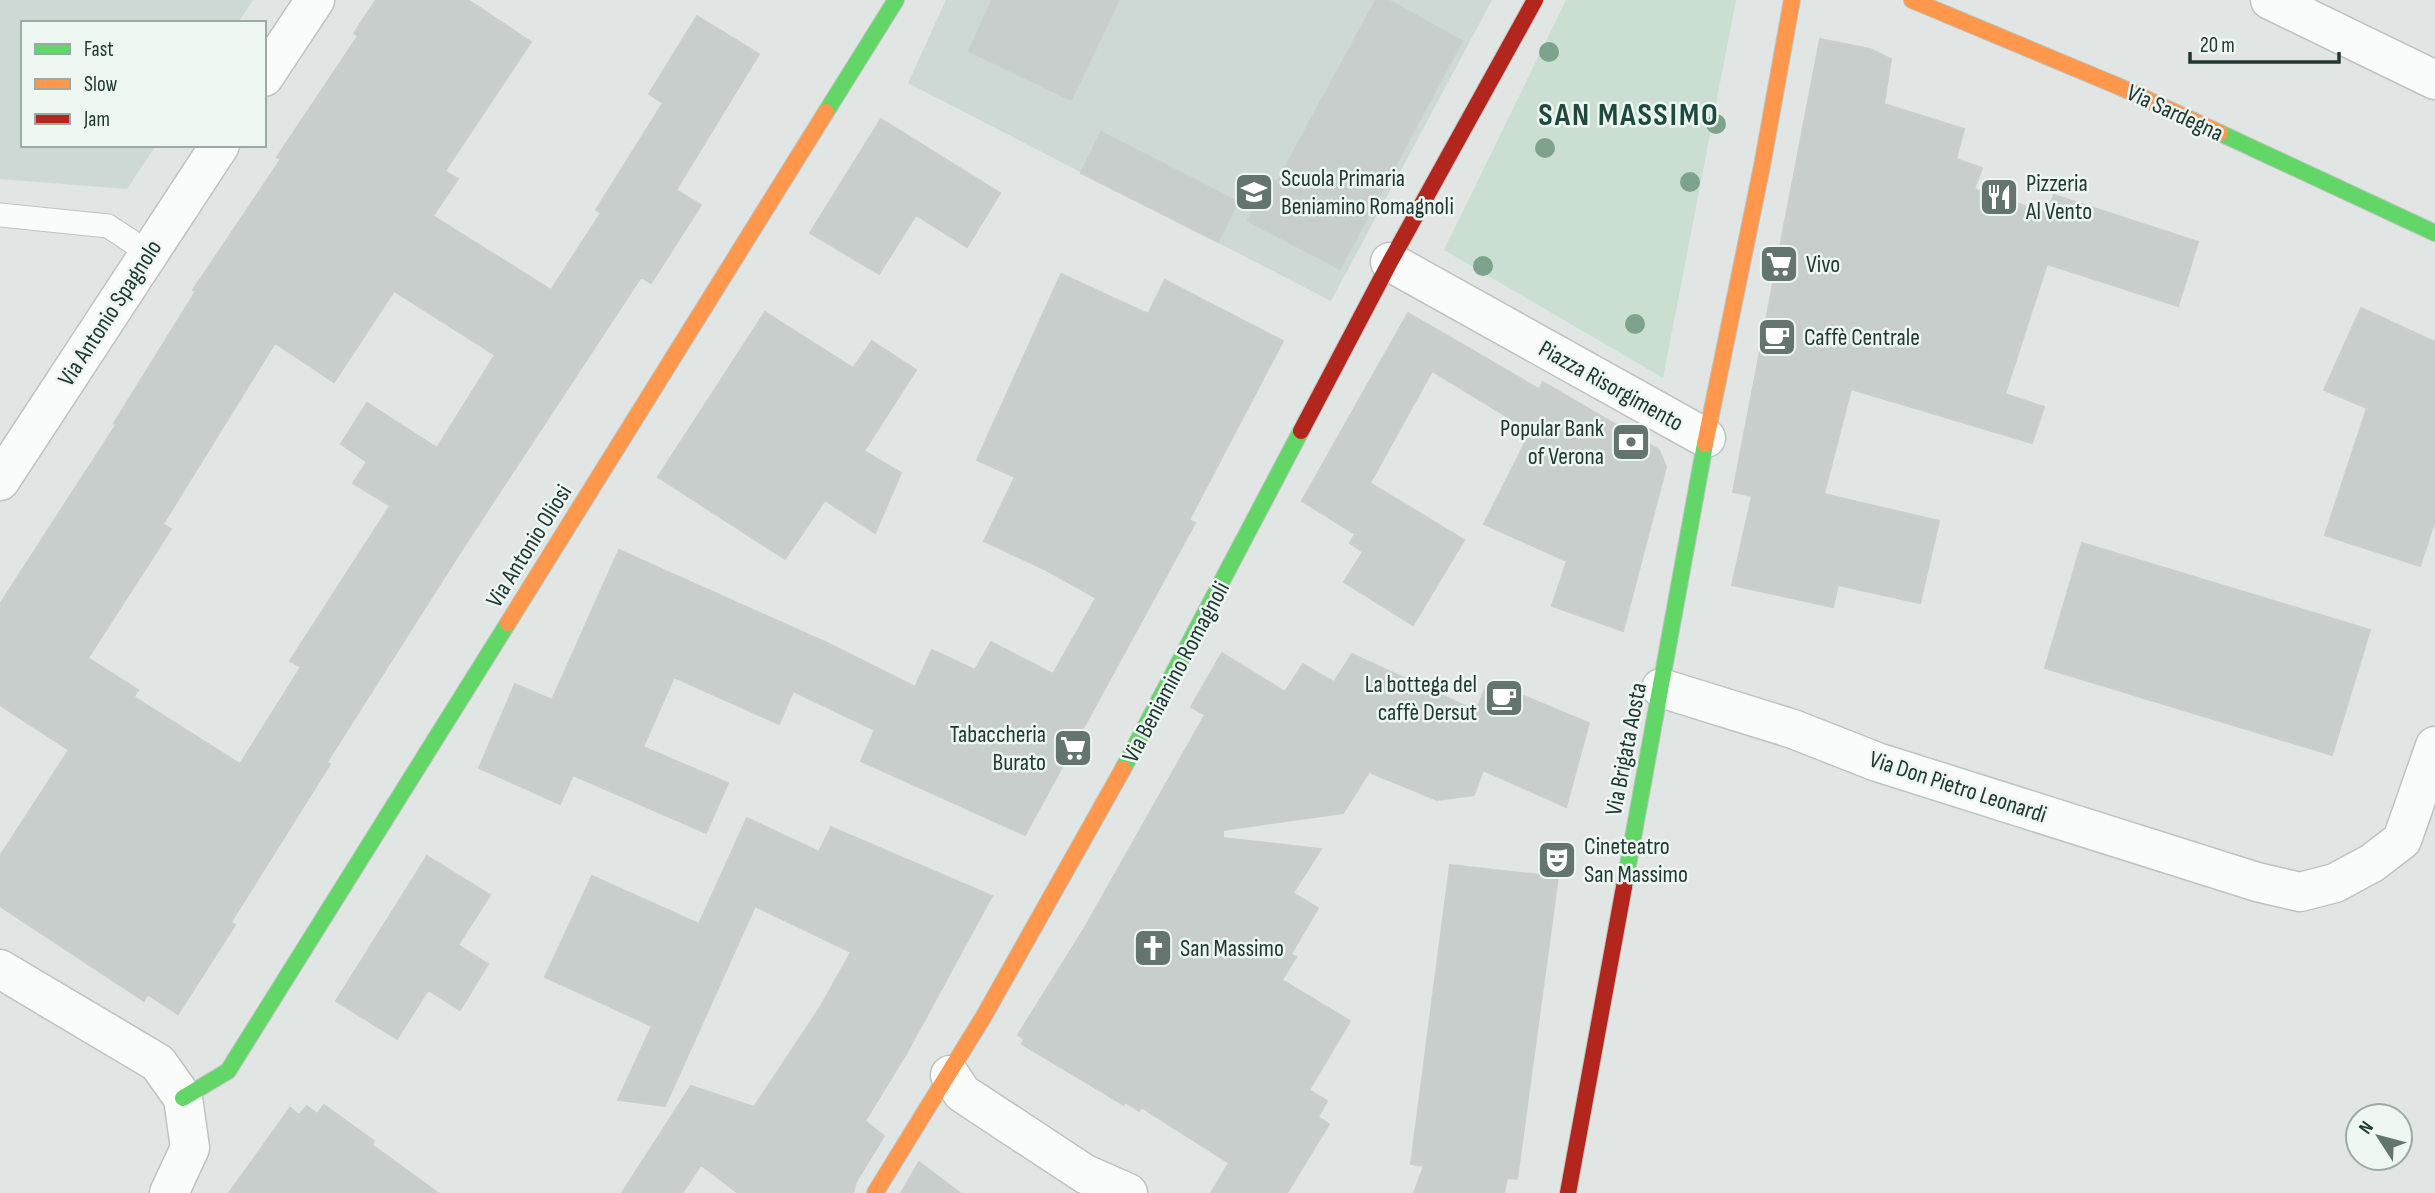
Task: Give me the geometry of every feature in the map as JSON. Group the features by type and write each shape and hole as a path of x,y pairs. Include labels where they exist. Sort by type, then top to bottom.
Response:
{"street":[{"path":"266,74 314,0"},
{"name":"Via Antonio Oliosi","path":"183,1098 228,1071 897,0"},
{"path":"1390,262 1535,0"},
{"name":"Piazza Risorgimento","path":"1390,262 1706,438 1762,166 1792,0"},
{"name":"Via Sardegna","path":"1912,0 2120,86 2435,233"},
{"path":"2270,0 2435,80"},
{"name":"Via Antonio Spagnolo","path":"0,481 219,147"},
{"name":"Via Beniamino Romagnoli","path":"875,1193 950,1075 1179,667 1390,262"},
{"name":"Via Brigata Aosta","path":"1568,1193 1706,438"},
{"name":"Via Don Pietro Leonardi","path":"1661,688 1793,729 1877,762 2257,882 2300,892 2335,883 2372,863 2402,840 2435,746"},
{"path":"0,969 158,1063 183,1098 190,1148 169,1193"},
{"path":"950,1075 962,1093 1085,1174 1128,1193"}],"lane":[{"path":"0,215 108,226 149,253"}],"shaded area":[{"path":"0,0 253,0 239,21 21,21 21,147 155,147 127,189 0,179"},
{"name":"Scuola Primaria Beniamino Romagnoli","path":"946,0 1492,0 1331,301 908,83"}],"green space":[{"path":"1566,0 1736,0 1663,378 1444,250"}],"building":[{"path":"376,0 468,0 531,42 445,171 458,179 433,216 551,290 601,213 596,210 663,103 649,94 697,16 759,54 676,190 701,205 651,283 641,277 461,551 327,762 330,764 231,922 235,925 178,1014 147,994 144,1001 0,906 0,856 69,750 0,705 0,604 116,425 114,423 196,291 193,290 281,159 277,157 358,36 354,33","holes":["394,291 495,355 437,448 367,403 341,444 367,462 353,483 390,506 290,661 301,667 240,764 134,697 138,690 88,658 171,529 163,524 275,343 334,382"]},
{"path":"992,0 1119,0 1071,100 969,51"},
{"path":"1376,0 1388,0 1462,41 1340,269 1248,221 1271,179 1277,182"},
{"path":"1820,39 1870,49 1891,59 1884,104 1964,129 1956,159 1982,168 1974,189 2047,213 2054,195 2198,242 2178,306 2047,264 2005,394 2044,407 2032,443 1851,389 1824,494 1939,521 1920,603 1838,585 1833,607 1732,585 1752,496 1733,492"},
{"path":"881,119 1000,193 967,247 916,215 879,274 810,233"},
{"path":"1101,132 1238,202 1218,242 1081,173"},
{"path":"1061,274 1148,314 1165,280 1283,341 1189,520 1195,523 1025,835 861,761 875,730 793,691 779,724 674,677 643,747 728,783 706,833 573,775 560,804 479,768 515,684 552,700 619,550 827,643 915,687 932,650 975,670 991,642 1053,674 1096,598 1044,569 984,541 1015,477 977,460"},
{"path":"2361,308 2435,342 2435,520 2420,566 2325,535 2367,408 2324,390"},
{"path":"765,312 853,368 872,341 916,370 864,451 901,473 875,533 825,500 785,559 658,477"},
{"path":"1408,313 1539,389 1543,382 1659,450 1666,467 1623,631 1552,606 1567,561 1484,524 1531,431 1432,371 1370,483 1464,540 1413,625 1344,582 1363,552 1350,543 1355,534 1302,501"},
{"path":"2082,543 2370,630 2332,755 2045,668"},
{"path":"1222,653 1285,692 1303,664 1334,682 1352,654 1476,711 1488,681 1589,723 1566,807 1483,770 1474,795 1437,800 1369,772 1343,813 1223,830 1223,838 1321,849 1293,893 1318,908 1291,954 1296,957 1282,980 1350,1021 1309,1090 1327,1101 1318,1117 1329,1124 1287,1193 1211,1193 1229,1163 1141,1107 1139,1111 1125,1102 1124,1105 1022,1044 1024,1039 1018,1035 1084,929 1205,715 1191,707"},
{"path":"747,818 819,852 831,827 992,896 906,1054 865,1121 884,1136 856,1182 853,1193 738,1193 701,1165 682,1193 622,1193 691,1086 754,1107 821,1006 851,952 755,906 665,1106 618,1100 652,1026 545,977 592,876 699,924"},
{"path":"427,856 490,895 458,945 488,964 460,1010 428,990 397,1039 336,1001"},
{"path":"1450,865 1558,877 1517,1179 1507,1178 1504,1193 1414,1193 1424,1166 1411,1164"},
{"path":"324,1105 374,1141 372,1145 438,1193 229,1193 290,1108 299,1115 307,1106 317,1114"},
{"path":"919,1162 960,1193 901,1193"}],"traffic: fast":[{"path":"826,112 896,0"},
{"path":"2220,133 2435,233"},
{"path":"1123,769 1301,431"},
{"path":"1624,887 1705,444"},
{"path":"183,1098 228,1071 508,623"}],"traffic: slow":[{"path":"1705,444 1762,166 1792,0"},
{"path":"1912,0 2120,87 2220,133"},
{"path":"508,623 826,112"},
{"path":"875,1193 984,1016 1123,769"}],"traffic: jam":[{"path":"1301,431 1390,262 1535,0"},
{"path":"1568,1193 1624,887"}],"place":[{"name":"Scuola Primaria Beniamino Romagnoli","path":"1254,192"},
{"name":"Pizzeria Al Vento","path":"1999,197"},
{"name":"Vivo","path":"1779,264"},
{"name":"Caffè Centrale","path":"1777,337"},
{"name":"Popular Bank of Verona","path":"1631,442"},
{"name":"La bottega del caffè Dersut","path":"1504,698"},
{"name":"Tabaccheria Burato","path":"1073,748"},
{"name":"Cineteatro San Massimo","path":"1557,860"},
{"name":"San Massimo","path":"1153,948"}],"district":[{"name":"SAN MASSIMO","path":"1629,115"}]}
